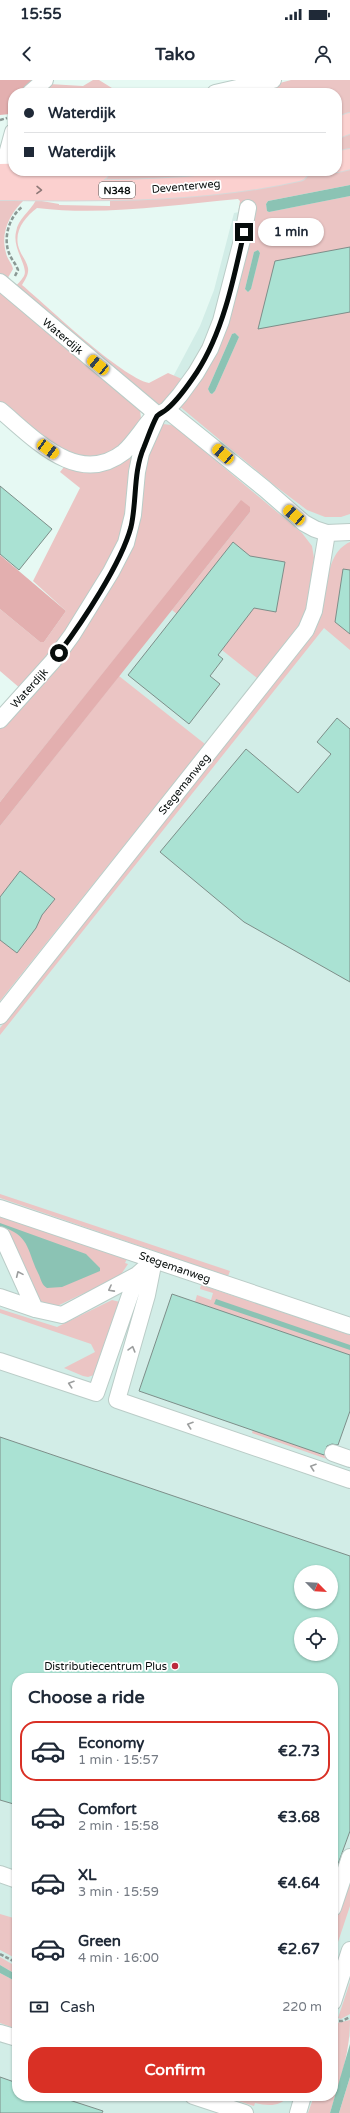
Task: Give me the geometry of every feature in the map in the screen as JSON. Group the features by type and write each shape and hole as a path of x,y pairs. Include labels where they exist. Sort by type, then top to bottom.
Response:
{"main road":[{"name":"N348","path":"0,179 37,176"},
{"name":"Deventerweg","path":"0,179 29,190 190,188 266,176"}],"street":[{"path":"36,88 45,80"},
{"path":"237,88 273,80"},
{"path":"0,179 8,150"},
{"name":"Waterdijk","path":"0,720 57,656 72,635 111,572 126,543 130,528 140,457 162,412 196,373 216,336 240,246 248,208"},
{"name":"Waterdijk","path":"2,285 162,412"},
{"path":"0,410 59,457 75,463 83,464 98,464 114,458 132,444 153,417 162,412 259,484 304,523 315,530 327,533 350,532"},
{"name":"Stegemanweg","path":"0,1016 306,630 314,611 327,533"},
{"name":"Stegemanweg","path":"0,1208 350,1326"},
{"path":"0,1235 2,1236 35,1309"},
{"path":"0,1297 35,1309 62,1315 137,1275 154,1260"},
{"path":"117,1400 147,1295 154,1260"},
{"path":"96,1392 137,1275"},
{"path":"0,1361 96,1392 350,1480"},
{"path":"333,1453 350,1459"},
{"path":"338,1893 350,1858"},
{"path":"0,1874 12,1878"},
{"path":"338,1987 350,1950"},
{"path":"0,2033 12,2037"},
{"path":"208,2101 245,2113"},
{"path":"298,2113 302,2101"}],"path":[{"path":"2,285 14,278 18,270 8,252 7,234 13,217 28,200 29,190"},
{"path":"0,1954 12,1960"},
{"path":"338,2021 342,2021 350,2017"}],"shaded area":[{"path":"0,80 37,80 28,88 8,88 8,114 0,115"},
{"path":"93,80 99,80 112,88 45,88 49,84 83,86"},
{"path":"291,80 350,80 350,115 342,117 342,88 261,88"},
{"path":"350,132 350,149 342,152 342,134"},
{"path":"350,168 350,185 268,201 266,204 267,211 269,212 350,196 350,514 341,517 325,517 307,510 274,485 178,405 207,362 223,327 252,206 245,207 231,280 214,330 191,375 177,393 169,401 163,404 156,404 145,399 13,288 22,280 25,272 16,245 15,238 17,227 36,200 59,205 110,206 110,200 243,188 307,176 342,176 342,169","holes":["238,199 240,201 235,234 220,299 203,343 182,379 168,373 149,383 137,378 84,340 22,285 28,272 28,268 18,244 18,232 24,221 37,208 87,211 138,209","258,250 260,253 251,289 248,292 245,289 254,252","235,333 239,337 215,391 212,394 208,389 232,334"]},
{"path":"66,176 218,176 154,185 48,177"},
{"path":"350,185 350,196 269,212 267,211 266,204 268,201"},
{"path":"350,189 350,2036 338,2071 338,1673 12,1673 12,2101 328,2101 324,2113 0,2113 0,807 162,431 166,390 200,326 214,290 234,213"},
{"path":"0,198 24,200 14,211 5,231 4,245 7,257 13,269 6,281 0,275"},
{"path":"258,250 260,253 251,289 248,292 245,289 254,252"},
{"path":"0,289 140,409 141,419 120,447 102,456 84,458 53,444 0,402"},
{"path":"235,333 239,337 215,391 212,394 208,389 232,334"},
{"path":"163,424 171,425 178,429 302,533 312,546 314,558 306,609 299,625 257,678 172,610 250,512 241,501 0,802 0,725 107,585 142,464 158,428"},
{"path":"134,452 127,528 79,620 21,689 0,671 0,609 40,642 44,642 66,611 33,581 80,488 60,472 64,467 73,469"},
{"path":"241,500 250,507 250,512 0,826 0,802"},
{"path":"350,542 350,650 324,628 0,1035 0,1028 313,635 318,624 329,570 340,549"},
{"path":"0,555 66,611 44,642 40,642 0,609"},
{"path":"119,676 205,744 0,1001 0,826"},
{"path":"0,1194 230,1271 228,1276 0,1198"},
{"path":"0,1216 127,1259 125,1263 128,1264 120,1276 53,1308 39,1300 7,1232 0,1227"},
{"path":"0,1223 86,1254 100,1268 100,1271 62,1287 47,1288 42,1282 23,1239 10,1230 0,1226"},
{"path":"201,1285 350,1335 350,1355 195,1302 197,1295 211,1300 213,1293 200,1289"},
{"path":"216,1299 350,1345 350,1350 214,1304"},
{"path":"112,1300 120,1302 97,1374 88,1377 64,1368 95,1352 91,1344 0,1313 0,1309 57,1327"},
{"path":"253,1430 350,1464 350,1467 252,1433"},
{"path":"350,1880 350,1906 338,1942 338,1915"},
{"path":"0,1914 12,1918 12,1956 0,1950"},
{"path":"0,1957 12,1964 12,1972 0,1965"},
{"path":"0,1965 12,1972 12,1979 0,1973"},
{"path":"0,1973 12,1979 12,2027 0,2023"},
{"path":"350,1982 350,2014 341,2019 338,2018"},
{"path":"350,2020 348,2044 338,2088 338,2023"},
{"path":"350,2044 350,2077 339,2113 330,2113 333,2101 338,2101 338,2085"},
{"path":"350,2077 350,2113 339,2113"},
{"path":"238,2101 284,2101 274,2105 255,2103 254,2106"},
{"path":"312,2101 334,2101 330,2113 308,2113"}],"building":[{"path":"350,247 350,312 258,329 275,261"},
{"path":"0,486 52,529 19,570 0,554"},
{"path":"233,542 250,556 285,562 276,612 254,608 218,655 223,659 210,676 220,684 189,724 128,675"},
{"path":"343,569 350,570 350,634 335,622"},
{"path":"337,718 350,729 350,982 244,922 160,852 246,749 298,793 331,754 317,742"},
{"path":"20,871 55,899 42,915 36,928 17,953 0,940 0,897"},
{"path":"172,1294 350,1355 350,1411 338,1445 332,1444 327,1446 324,1455 139,1391"},
{"name":"Distributiecentrum Plus","path":"0,1437 350,1556 350,1831 338,1864 338,1673 12,1673 12,1804 0,1800"},
{"path":"0,2077 12,2081 12,2101 72,2101 103,2111 102,2113 0,2113"}],"place":[{"name":"Distributiecentrum Plus","path":"175,1666"}],"route":[{"path":"59,653 86,614 126,543 133,514 137,472 141,453 158,415 167,410 180,395 196,373 210,349 221,322 244,232"}]}
